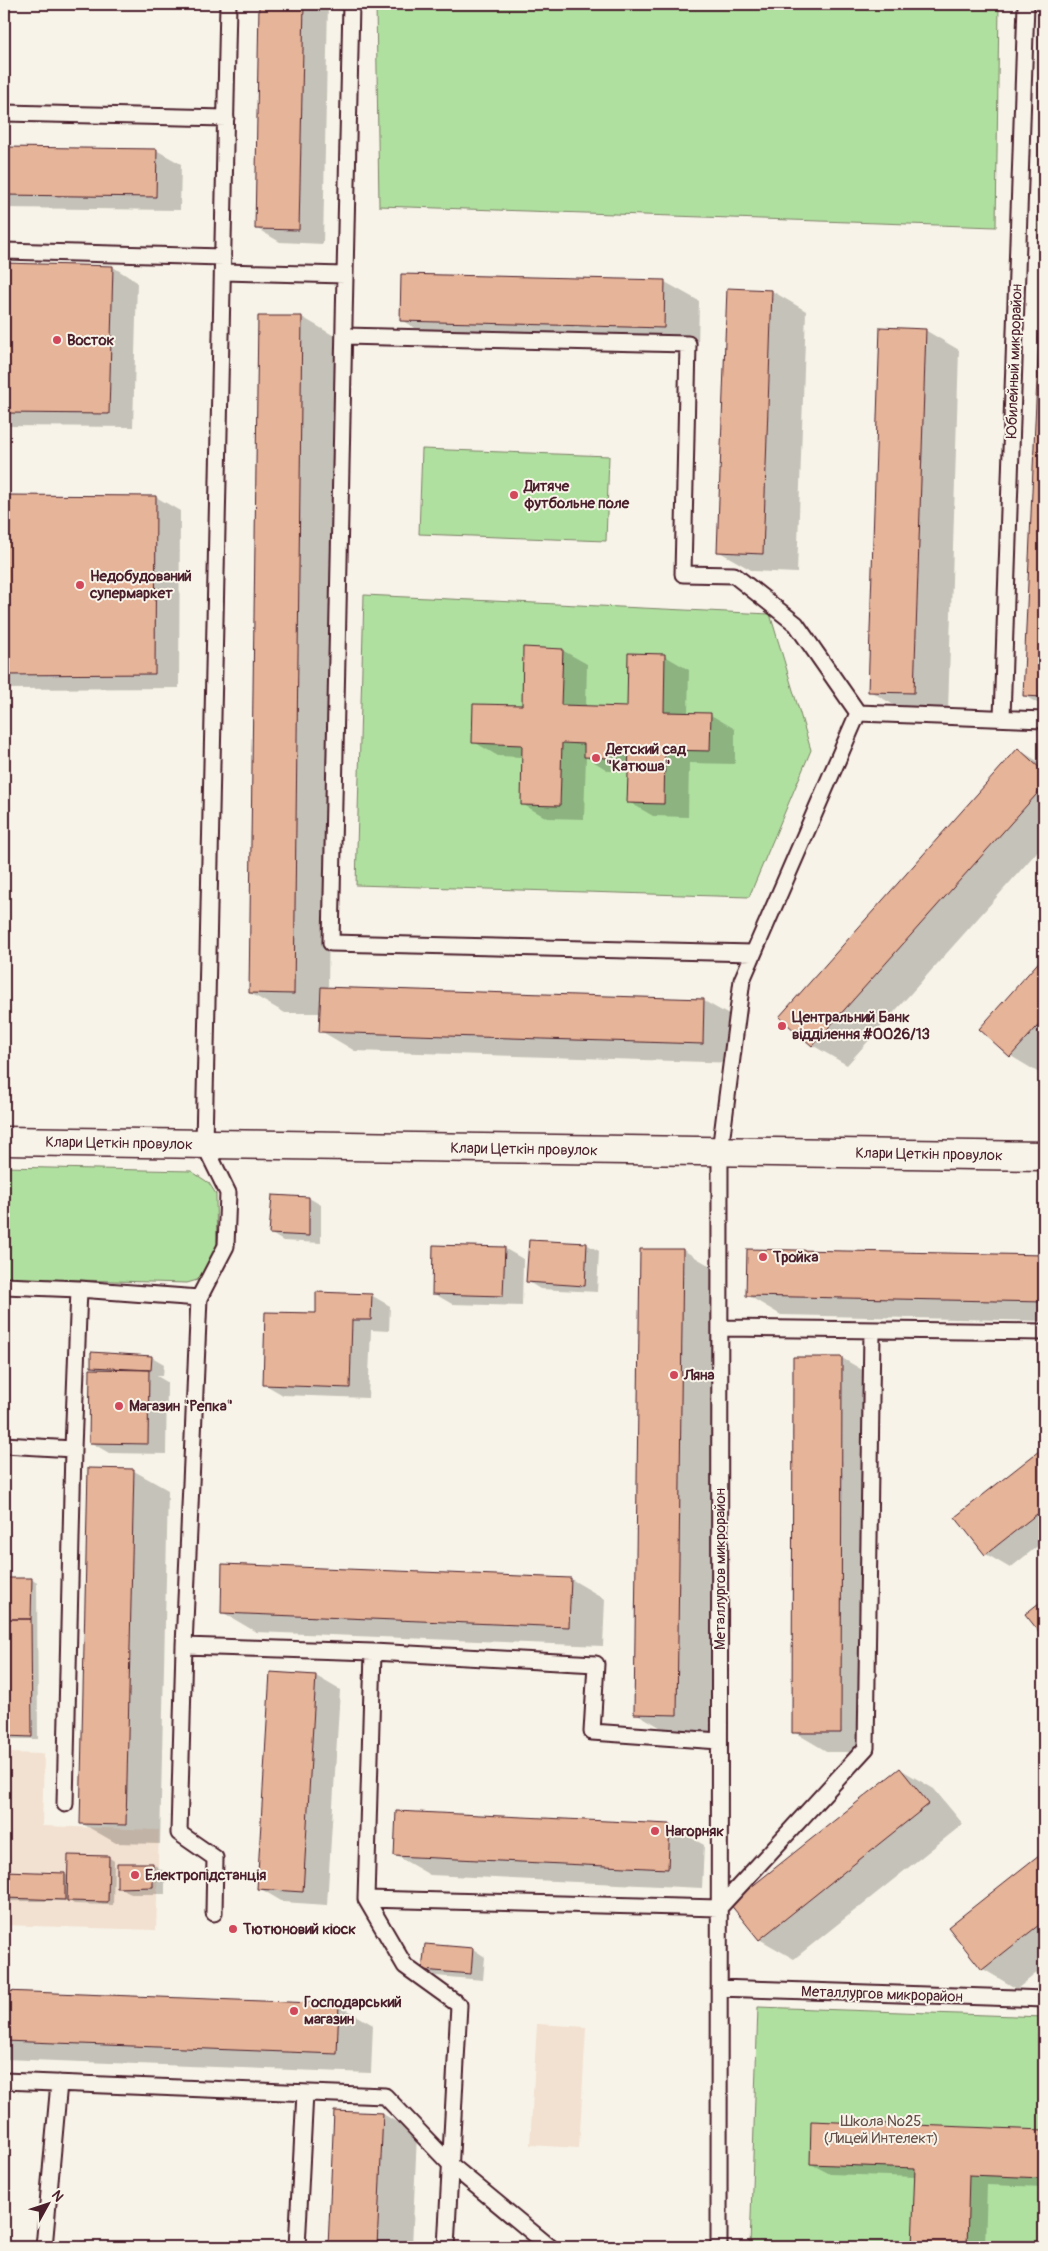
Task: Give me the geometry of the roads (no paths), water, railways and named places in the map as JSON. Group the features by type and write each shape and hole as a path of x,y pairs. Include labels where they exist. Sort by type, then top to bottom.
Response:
{"street":[{"name":"Клари Цеткін провулок","path":"4,1141 1044,1156"}],"lane":[{"path":"214,1913 215,1858 179,1833 184,1646 199,1298 226,1246 228,1192 204,1144 228,4"},
{"path":"351,4 331,943 753,954"},
{"name":"Юбилейный микрорайон","path":"1002,718 1026,4"},
{"path":"4,113 226,118"},
{"path":"4,251 223,256"},
{"path":"223,272 346,275"},
{"path":"344,336 688,344 683,574 734,575 789,618 796,624 858,712 1044,720"},
{"name":"Металлургов микрорайон","path":"718,2247 720,1151 742,980 858,712"},
{"path":"4,1286 79,1288 199,1298"},
{"path":"65,1804 73,1449 79,1288"},
{"path":"720,1328 1044,1332"},
{"path":"366,1899 719,1908 866,1748 872,1330"},
{"path":"4,1445 73,1449"},
{"path":"184,1646 373,1652 596,1664 592,1732 719,1741"},
{"path":"373,1652 366,1899 406,1966 459,2005 446,2247"},
{"name":"Металлургов микрорайон","path":"719,1988 1044,1999"},
{"path":"4,2081 385,2096 451,2165 550,2247"},
{"path":"44,2247 59,2083"},
{"path":"297,2247 305,2093"}],"place":[{"name":"Восток","path":"57,340"},
{"name":"Дитяче футбольне поле","path":"514,495"},
{"name":"Недобудований супермаркет","path":"80,585"},
{"name":"Детский сад \"Катюша\"","path":"596,758"},
{"name":"Центральний Банк відділення #0026/13","path":"782,1026"},
{"name":"Тройка","path":"763,1257"},
{"name":"Ляна","path":"674,1375"},
{"name":"Магазин \"Репка\"","path":"119,1406"},
{"name":"Нагорняк","path":"655,1831"},
{"name":"Електропідстанція","path":"135,1875"},
{"name":"Тютюновий кіоск","path":"233,1929"},
{"name":"Господарський магазин","path":"294,2011"}],"park label":[{"name":"Школа №25 (Лицей Интелект)","path":"881,2130"}]}
